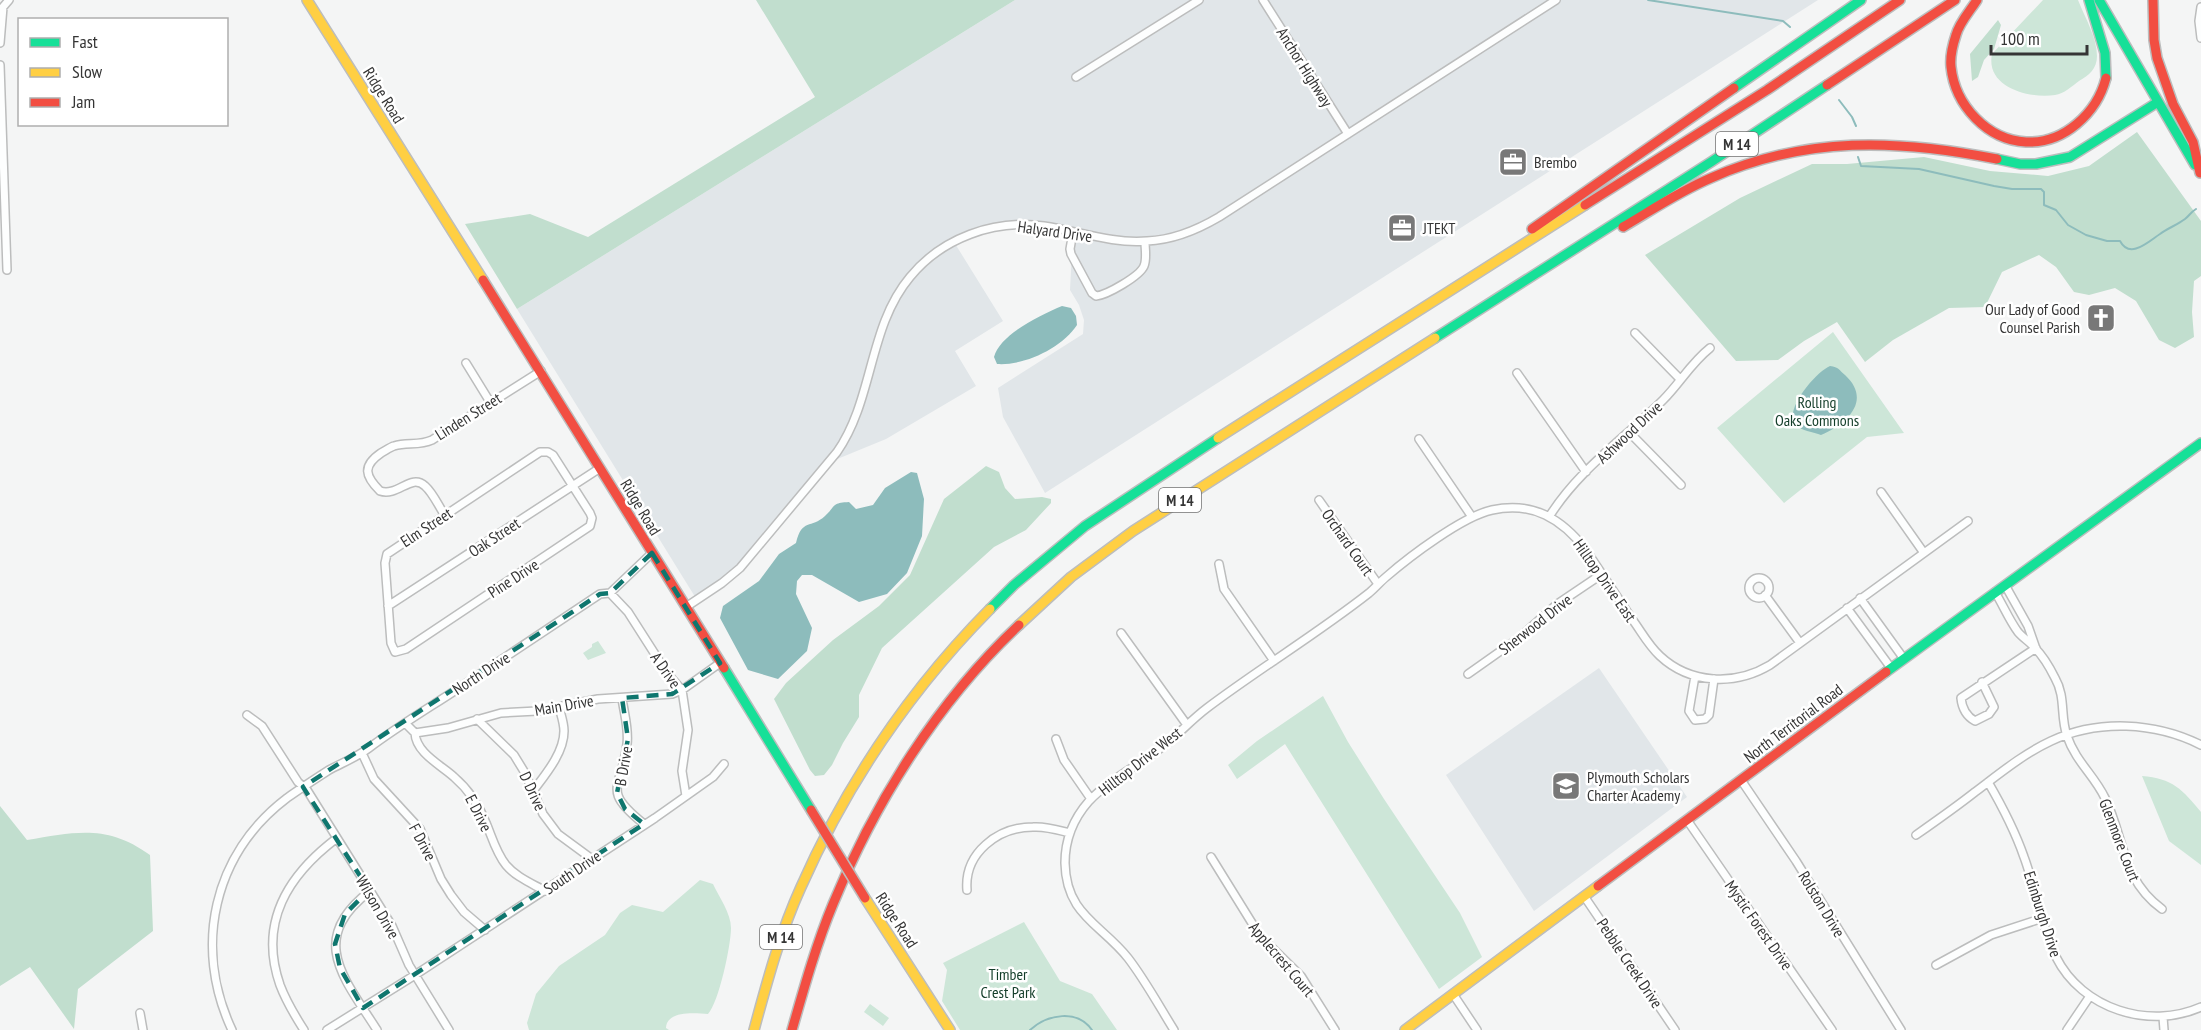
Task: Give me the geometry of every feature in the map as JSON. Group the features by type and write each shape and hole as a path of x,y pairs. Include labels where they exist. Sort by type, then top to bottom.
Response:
{"main road":[{"name":"Ridge Road","path":"307,0 541,371 865,898 950,1030"},
{"path":"1471,276 1529,231 1861,0"},
{"name":"M 14","path":"754,1030 784,928 808,870 831,823 863,768 903,709 968,630 1036,565 1090,522 1471,276 1748,102 1900,0"},
{"name":"M 14","path":"792,1030 804,985 851,863 901,772 949,702 990,654 1054,592 1104,552 1158,514 1711,162 1955,0"},
{"path":"1977,0 1963,16 1954,36 1950,69 1956,92 1966,110 1989,131 2010,138 2037,141 2052,139 2078,124 2088,114 2104,86 2107,71 2104,46 2089,0"},
{"path":"2099,0 2200,174"},
{"path":"2153,0 2157,58 2173,104 2193,142 2200,174"},
{"path":"1517,284 1575,255 1683,191 1729,170 1770,156 1821,146 1875,143 1910,145 2020,164 2036,164 2070,157 2158,102"},
{"name":"North Territorial Road","path":"1405,1030 1890,668 2201,443"}],"street":[{"path":"0,43 3,7 9,0"},
{"path":"1076,77 1199,0"},
{"name":"Anchor Highway","path":"1263,0 1348,134"},
{"name":"Halyard Drive","path":"686,607 740,568 830,462 844,442 857,415 887,314 903,286 920,266 952,242 992,228 1027,225 1145,242 1173,237 1207,224 1556,0"},
{"path":"2201,7 2199,21 2201,38"},
{"path":"0,65 7,270"},
{"path":"1073,232 1071,254 1092,293 1096,296 1107,293 1140,272 1145,262 1145,242"},
{"path":"1635,333 1680,379"},
{"name":"Ashwood Drive","path":"1549,517 1564,493 1664,399 1695,360 1710,348"},
{"path":"466,363 490,402"},
{"name":"Linden Street","path":"444,514 426,487 419,482 410,482 391,493 380,491 369,476 369,464 394,446 423,444 432,440 541,371"},
{"path":"1517,373 1586,472"},
{"path":"1629,432 1681,485"},
{"path":"1419,439 1472,517"},
{"name":"Elm Street","path":"395,652 391,643 385,563 387,554 540,452 553,455 572,485"},
{"name":"Oak Street","path":"388,606 600,468"},
{"name":"Pine Drive","path":"395,652 406,649 588,528 591,515 572,485"},
{"path":"1881,492 1924,553"},
{"name":"Orchard Court","path":"1318,500 1378,584"},
{"name":"Hilltop Drive East","path":"1352,604 1403,563 1472,517 1491,510 1512,508 1530,510 1549,517 1574,535 1658,654 1674,667 1695,676 1714,679 1736,678 1756,672 1800,643 1968,521"},
{"name":"North Drive","path":"232,1030 218,994 212,956 214,915 220,893 235,857 250,834 270,813 303,787 362,753 600,594 610,593 652,553"},
{"path":"1219,564 1224,588 1274,660"},
{"name":"Sherwood Drive","path":"1468,674 1519,638 1556,605 1602,574"},
{"path":"2005,585 2028,626 2036,648 2061,690 2066,735"},
{"path":"1995,592 2018,632 2036,648"},
{"name":"A Drive","path":"610,593 628,612 667,673 682,690 687,730 682,771 686,796"},
{"path":"1766,595 1800,643"},
{"path":"1860,598 1904,659"},
{"name":"Hilltop Drive West","path":"1174,1030 1130,961 1089,922 1077,905 1069,888 1065,869 1070,833 1079,814 1091,799 1162,747 1206,709 1352,604"},
{"path":"1847,608 1890,668"},
{"path":"1121,633 1187,725"},
{"path":"1982,682 1994,707 1989,714 1975,721 1970,718 1962,706 1961,698 1982,682 2036,648"},
{"name":"Main Drive","path":"415,733 448,728 501,713 559,707 598,699 672,694 682,690 720,663"},
{"path":"1695,676 1689,711 1695,720 1705,719 1709,715 1714,679"},
{"name":"B Drive","path":"622,698 628,739 617,793 625,809 644,824"},
{"path":"533,791 562,745 564,730 559,707"},
{"name":"Wilson Drive","path":"247,715 265,730 298,782 307,790 392,926 415,975 449,1030"},
{"name":"D Drive","path":"477,719 514,755 525,773 543,814 558,834 592,859"},
{"path":"405,723 415,733"},
{"path":"1916,835 2033,751 2066,735 2108,727 2142,727 2174,734 2201,746"},
{"name":"E Drive","path":"415,733 424,752 456,778 472,797 505,864 521,878 545,891"},
{"name":"Glenmore Court","path":"2066,735 2080,763 2105,798 2126,861 2135,880 2148,899 2162,909"},
{"path":"1056,739 1064,760 1091,799"},
{"name":"F Drive","path":"362,753 374,779 420,830 441,879 451,895 464,912 485,930"},
{"name":"South Drive","path":"327,1030 545,891 713,777 724,764"},
{"name":"Rolston Drive","path":"1741,780 1796,861 1901,1030"},
{"name":"Edinburgh Drive","path":"1988,782 2023,853 2050,944 2073,981 2090,996 2124,1013 2144,1017 2163,1017 2201,1007"},
{"name":"Mystic Forest Drive","path":"1687,820 1832,1030"},
{"path":"967,890 966,878 971,860 995,837 1008,831 1029,827 1070,833"},
{"path":"304,1030 284,996 276,972 273,944 276,919 294,878 312,858 337,838"},
{"name":"Applecrest Court","path":"1211,857 1255,929 1269,946 1301,976 1335,1030"},
{"path":"370,891 345,914 338,929 335,944 340,968 376,1030"},
{"name":"Pebble Creek Drive","path":"1584,896 1674,1030"},
{"path":"1936,965 1991,935 2043,918"},
{"path":"1453,994 1477,1030"},
{"path":"2067,1030 2090,996"},
{"path":"140,1013 143,1030"},
{"path":"2163,1017 2164,1030"}],"highlighted area":[{"path":"652,553 720,663 672,694 622,698 628,739 617,793 625,809 644,824 363,1008 340,968 335,944 345,914 369,890 303,787 600,594 610,593"}],"shaded area":[{"path":"1015,0 1818,0 1045,493 1003,417 998,388 1083,334 1084,320 1079,305 1070,290 1073,232 1010,225 954,242 1003,321 955,351 976,386 886,439 830,462 740,568 697,600 517,309"},
{"name":"Plymouth Scholars Charter Academy","path":"1599,668 1687,797 1534,911 1446,775"}],"green space":[{"path":"756,0 1015,0 517,309 465,224 530,214 588,237 815,97"},
{"path":"2043,0 2078,0 2093,35 2097,56 2092,71 2068,90 2045,96 2012,89 1996,75 1992,66 1992,54"},
{"path":"1998,20 2001,25 1994,49 1984,60 1978,77 1972,81 1970,54"},
{"path":"2137,132 2201,221 2201,276 2194,281 2192,312 2194,337 2175,348 2159,340 2136,301 2115,288 2089,295 2074,292 2056,267 2039,255 2002,272 1985,307 1949,308 1893,340 1865,362 1837,322 1804,341 1778,360 1736,361 1645,255 1740,198 1812,164 1847,164 1924,157 1990,171 2048,176 2089,166"},
{"name":"Rolling Oaks Commons","path":"1833,332 1904,433 1867,437 1784,503 1717,428"},
{"path":"986,466 999,472 1005,488 1015,499 1042,497 1051,499 1051,503 1026,530 994,547 882,648 859,695 859,717 832,765 824,775 815,776 774,699 786,683 833,640 879,606 910,575 944,499"},
{"path":"598,641 606,653 588,660 583,653"},
{"path":"1323,696 1348,742 1460,913 1482,957 1439,989 1285,744 1237,779 1228,765 1257,741"},
{"path":"2142,776 2161,779 2176,786 2201,812 2201,865 2169,841"},
{"path":"0,806 27,840 91,833 120,838 150,855 153,931 78,989 74,1029 30,967 0,986"},
{"path":"700,880 713,884 727,911 731,928 724,973 708,1014 676,1015 668,1022 666,1028 669,1030 529,1030 527,1023 536,994 559,966 605,935 620,913 632,905 663,912"},
{"name":"Timber Crest Park","path":"1024,922 1060,981 1092,994 1117,1030 960,1030 942,1001 947,970 943,963"},
{"path":"870,1004 889,1018 883,1026 864,1012"}],"water":[{"path":"1062,306 1071,308 1076,316 1077,325 1062,341 1030,359 997,364 994,357 1004,341 1022,326"},
{"path":"1830,366 1839,369 1853,384 1856,402 1848,417 1821,435 1795,424 1794,409 1810,383"},
{"path":"911,472 917,473 924,499 922,536 907,573 887,594 859,602 812,575 802,575 797,581 796,594 812,628 807,651 778,679 748,670 720,618 723,606 759,581 779,554 796,543 804,527 820,520 839,503 849,502 856,509 873,505 885,488"}],"waterway":[{"path":"1648,0 1783,21 1790,27"},
{"path":"1839,100 1856,126"},
{"path":"1858,157 1861,166 1919,169 2012,189 2041,189 2044,192 2044,205 2056,210 2068,225 2086,235 2107,241 2120,241 2129,249 2140,247 2182,221 2196,209"},
{"path":"1030,1030 1045,1020 1062,1016 1079,1019 1092,1030"}],"traffic: fast":[{"path":"1734,88 1861,0"},
{"path":"2089,0 2105,53 2106,78"},
{"path":"2099,0 2195,165"},
{"path":"1435,338 1827,85"},
{"path":"1997,159 2020,164 2036,164 2070,157 2158,102"},
{"path":"990,609 1014,585 1085,526 1218,438"},
{"path":"1886,672 2201,443"},
{"path":"724,668 811,810"}],"traffic: slow":[{"path":"307,0 483,280"},
{"path":"1218,438 1585,205"},
{"path":"1019,625 1071,577 1133,531 1435,338"},
{"path":"754,1030 780,940 801,887 839,811 883,739 907,705 933,672 990,609"},
{"path":"1405,1030 1598,886"},
{"path":"865,898 950,1030"}],"traffic: jam":[{"path":"1585,205 1767,90 1900,0"},
{"path":"1827,85 1955,0"},
{"path":"1977,0 1957,31 1951,67 1954,81 1966,107 1975,118 1998,135 2026,142 2053,138 2066,132 2087,114 2102,91 2106,78"},
{"path":"2153,0 2157,58 2173,104 2193,142 2200,173"},
{"path":"1532,229 1734,88"},
{"path":"1623,227 1700,183 1746,164 1782,154 1852,145 1888,145 1960,152 1997,159"},
{"path":"483,280 724,668"},
{"path":"792,1030 833,904 868,828 911,755 936,720 989,655 1019,625"},
{"path":"1598,886 1886,672"},
{"path":"811,810 865,898"}],"place":[{"name":"Brembo","path":"1513,162"},
{"name":"JTEKT","path":"1402,228"},
{"name":"Our Lady of Good Counsel Parish","path":"2101,318"},
{"name":"Plymouth Scholars Charter Academy","path":"1566,786"}]}
